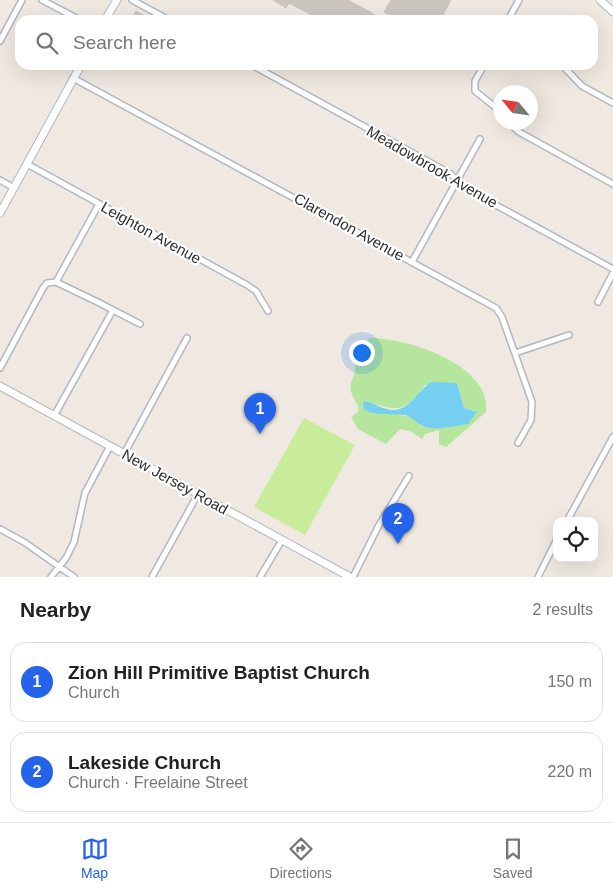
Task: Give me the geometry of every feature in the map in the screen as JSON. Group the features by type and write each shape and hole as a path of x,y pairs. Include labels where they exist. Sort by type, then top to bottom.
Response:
{"street":[{"path":"0,41 22,0"},
{"path":"42,0 70,15"},
{"path":"109,15 117,0"},
{"path":"132,0 160,15"},
{"path":"511,15 519,0"},
{"path":"600,0 613,12"},
{"path":"0,213 78,70"},
{"name":"Meadowbrook Avenue","path":"261,70 457,180 461,186 613,269"},
{"path":"481,70 475,81 475,91 493,105"},
{"path":"567,70 582,86 613,104"},
{"name":"Clarendon Avenue","path":"73,78 496,308 502,317 532,402 531,420 518,443"},
{"path":"517,130 613,184"},
{"path":"412,262 480,139"},
{"name":"Leighton Avenue","path":"27,164 247,285 256,291 268,311"},
{"path":"0,180 14,188"},
{"path":"56,282 100,204"},
{"path":"598,302 613,273"},
{"path":"0,368 47,283 56,282 140,324"},
{"path":"54,416 113,310"},
{"path":"515,353 569,335"},
{"path":"124,454 187,338"},
{"name":"New Jersey Road","path":"0,386 350,577"},
{"path":"569,517 613,437"},
{"path":"51,577 59,568 74,542 84,493 110,446"},
{"path":"353,577 379,525 409,476"},
{"path":"152,577 198,494"},
{"path":"0,529 24,542 74,577"},
{"path":"260,577 282,540"},
{"path":"538,577 553,548"}],"green space":[{"path":"370,338 386,339 424,349 444,357 461,367 475,380 484,395 486,412 446,447 439,444 439,430 425,434 422,439 410,431 400,429 386,444 358,429 351,417 358,412 358,409 352,394 351,385 355,371 356,352","holes":["457,383 464,408 475,411 446,428 430,427 422,426 411,417 399,415 363,401 398,408 411,402 425,385"]},
{"path":"304,418 355,445 305,535 254,507"}],"water":[{"path":"432,382 457,383 464,408 477,412 468,424 431,428 399,414 379,414 364,410 363,401 390,410 400,409 410,403"}],"building":[{"path":"273,0 348,0 374,14 309,15 289,3 286,8"},
{"path":"391,0 451,0 443,15 390,15 384,12"},
{"path":"136,11 144,15 134,15"}],"place":[{"name":"Zion Hill Primitive Baptist Church","path":"260,434"},
{"name":"Lakeside Church","path":"398,544"}]}
